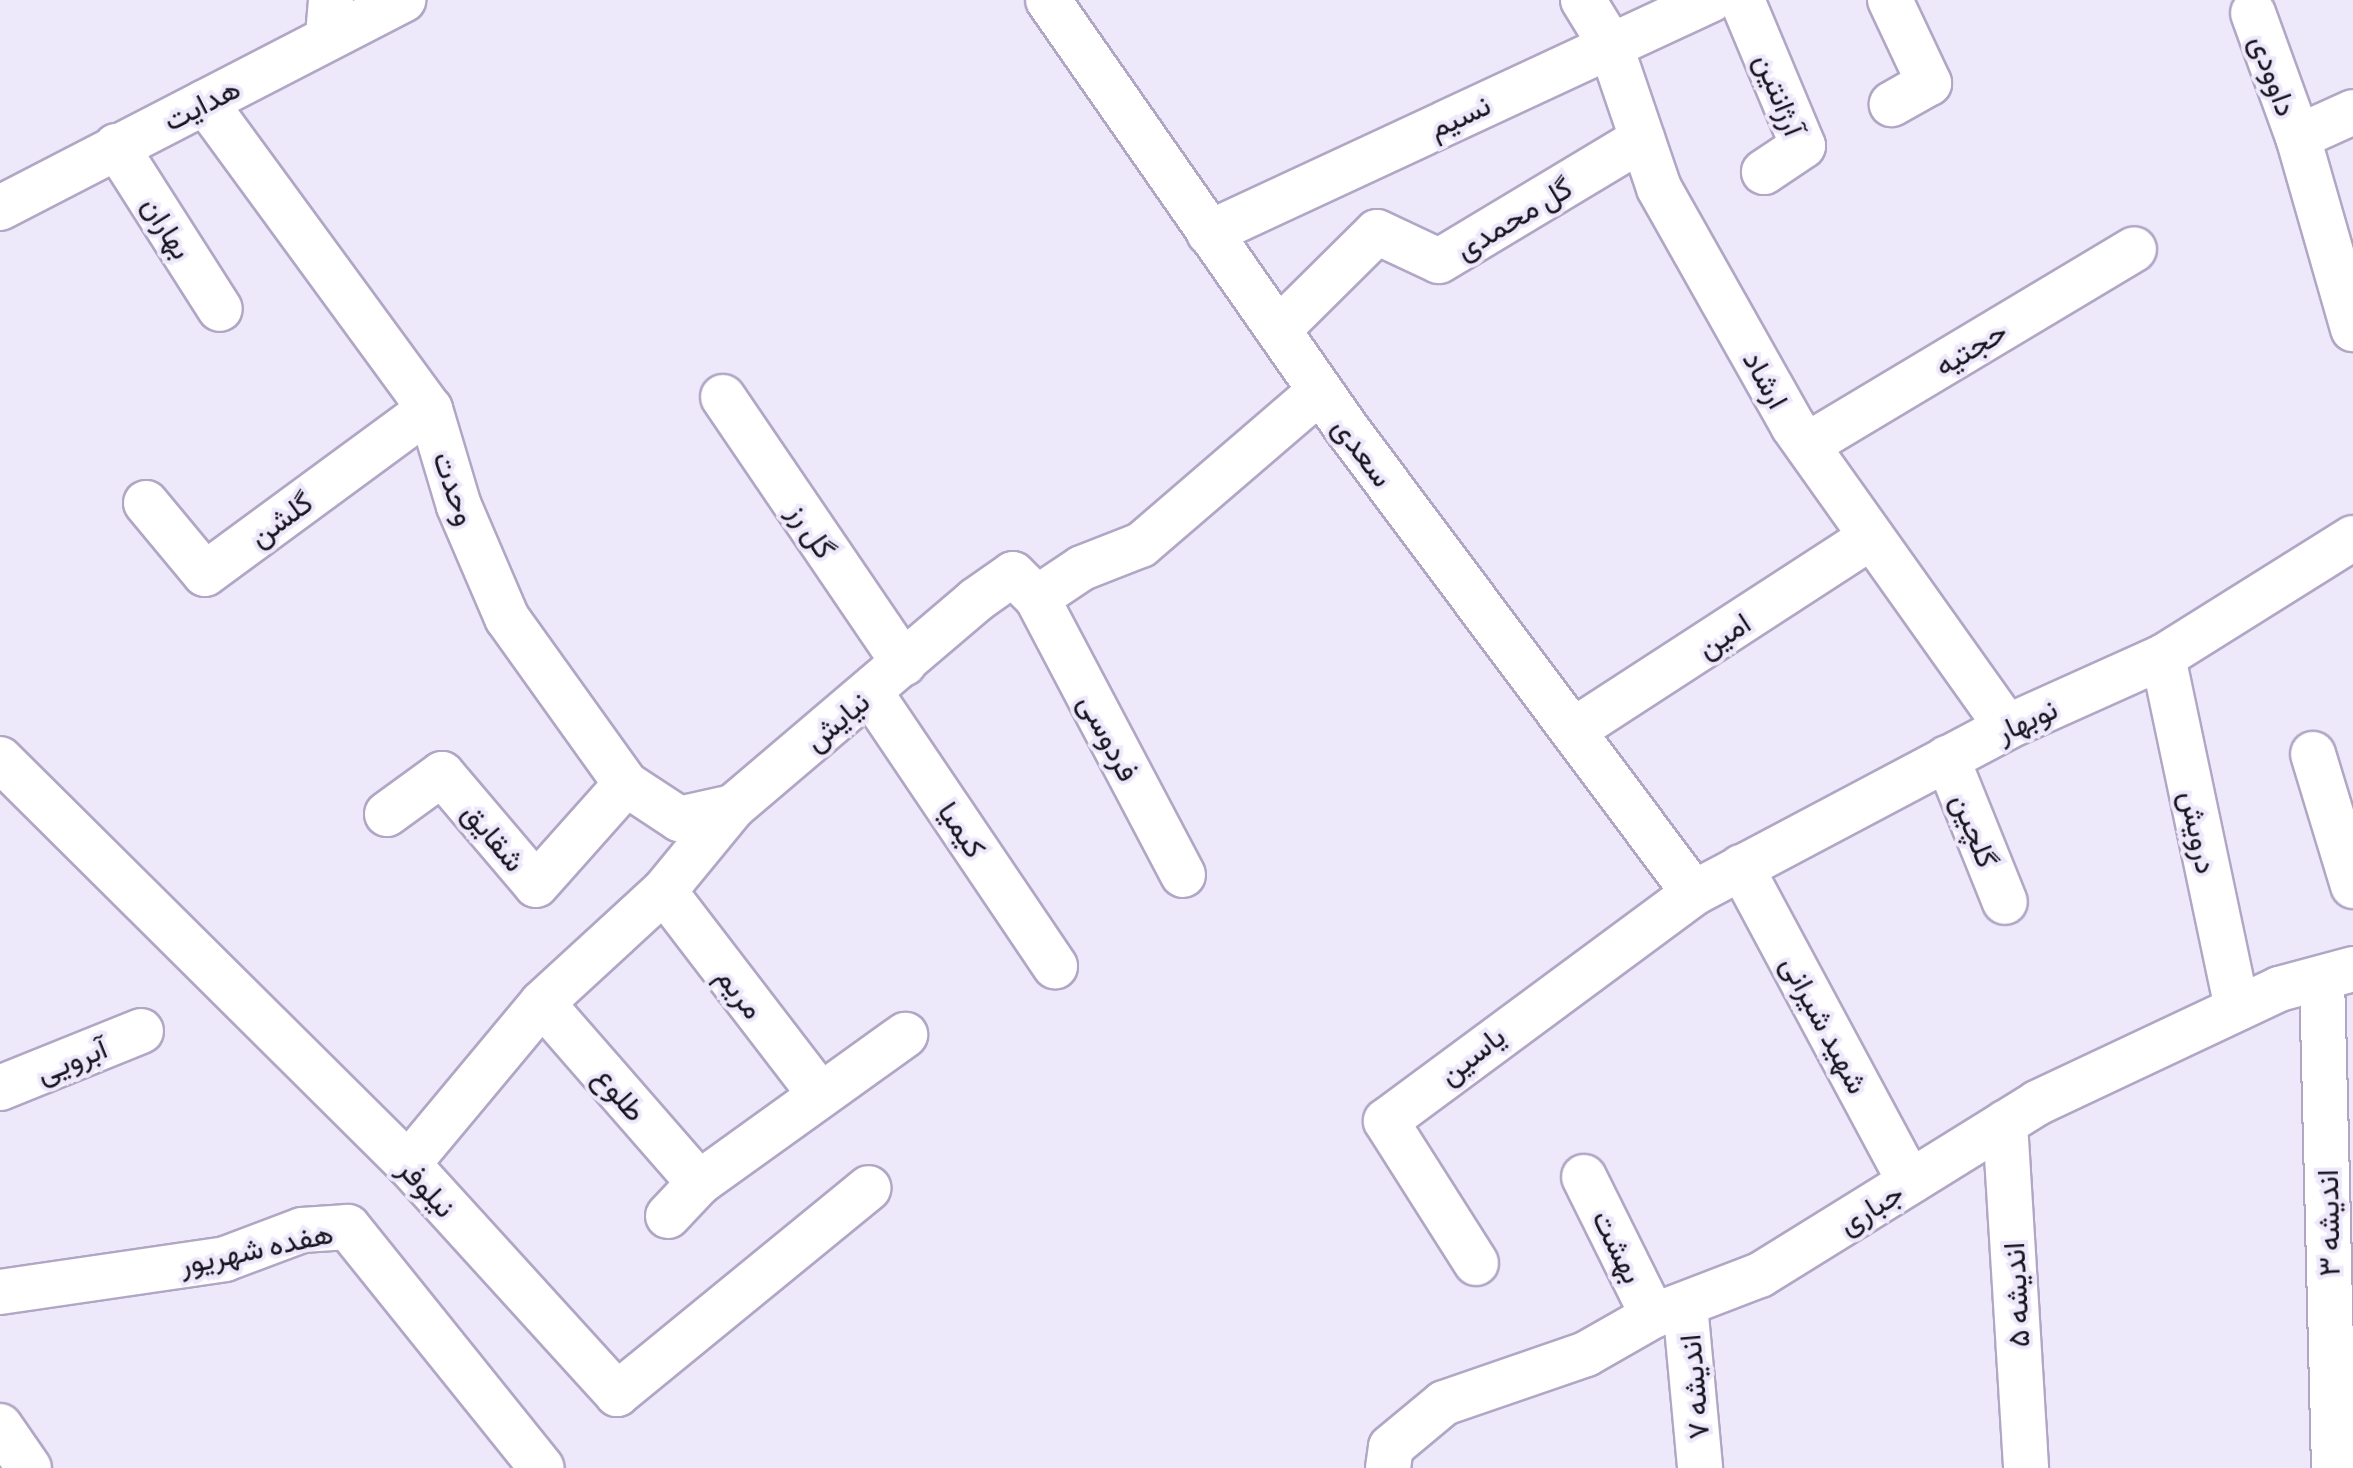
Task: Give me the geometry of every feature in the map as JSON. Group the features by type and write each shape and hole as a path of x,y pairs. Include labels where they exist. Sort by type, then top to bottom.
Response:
{"street":[{"name":"هدایت","path":"0,208 205,102 330,18 403,0"},
{"name":"سعدی","path":"1048,0 1320,391 1694,893"},
{"name":"ارشاد","path":"1583,0 1610,44 1659,188 1807,445 2007,727"},
{"name":"نسیم","path":"1209,233 1710,0"},
{"name":"آرژانتین","path":"1742,0 1803,146 1764,172"},
{"path":"1890,0 1929,83 1892,104"},
{"name":"داوودی","path":"2253,13 2298,137 2353,329"},
{"name":"وحدت","path":"205,102 430,409 459,506 507,618 626,784 679,819 733,807"},
{"path":"2298,137 2353,112"},
{"name":"گل محمدی","path":"1278,330 1377,232 1439,261 1642,139"},
{"name":"بهاران","path":"116,146 220,309"},
{"name":"حجتیه","path":"1807,445 2134,249"},
{"path":"1037,598 1082,568 1141,545 1320,391"},
{"name":"گل رز","path":"723,397 904,663"},
{"name":"گلشن","path":"146,503 205,574 430,409"},
{"name":"امین","path":"1574,730 1871,537"},
{"name":"نوبهار","path":"1694,893 2007,727 2163,657 2353,538"},
{"name":"نیایش","path":"408,1164 542,1003 664,891 733,807 1013,574 1037,598"},
{"name":"فردوسی","path":"1037,598 1183,875"},
{"name":"درویش","path":"2163,657 2237,1008"},
{"name":"کیمیا","path":"870,692 1055,966"},
{"path":"2313,754 2353,886"},
{"name":"گلچین","path":"1947,758 2005,902"},
{"name":"نیلوفر","path":"0,759 408,1164 617,1394 869,1188"},
{"name":"شقایق","path":"387,814 442,774 536,885 626,784"},
{"name":"شهید شیرانی","path":"1741,867 1910,1182"},
{"name":"مریم","path":"664,891 819,1093"},
{"name":"یاسین","path":"1476,1263 1386,1121 1694,893"},
{"name":"جباری","path":"1389,1458 1444,1403 1586,1354 1669,1311 1760,1275 2005,1123 2237,1008 2338,973"},
{"name":"اندیشه ۳","path":"2334,1468 2338,973"},
{"name":"طلوع","path":"542,1003 699,1183"},
{"name":"آبرویی","path":"0,1088 141,1031"},
{"path":"668,1216 699,1183 819,1093 905,1035"},
{"name":"اندیشه ۵","path":"2005,1123 2026,1468"},
{"name":"بهشت","path":"1584,1177 1669,1311"},
{"name":"هفده شهریور","path":"0,1292 225,1259 302,1230 348,1227 542,1468"},
{"name":"اندیشه ۷","path":"1669,1311 1700,1468"},
{"path":"0,1426 29,1468"}]}
